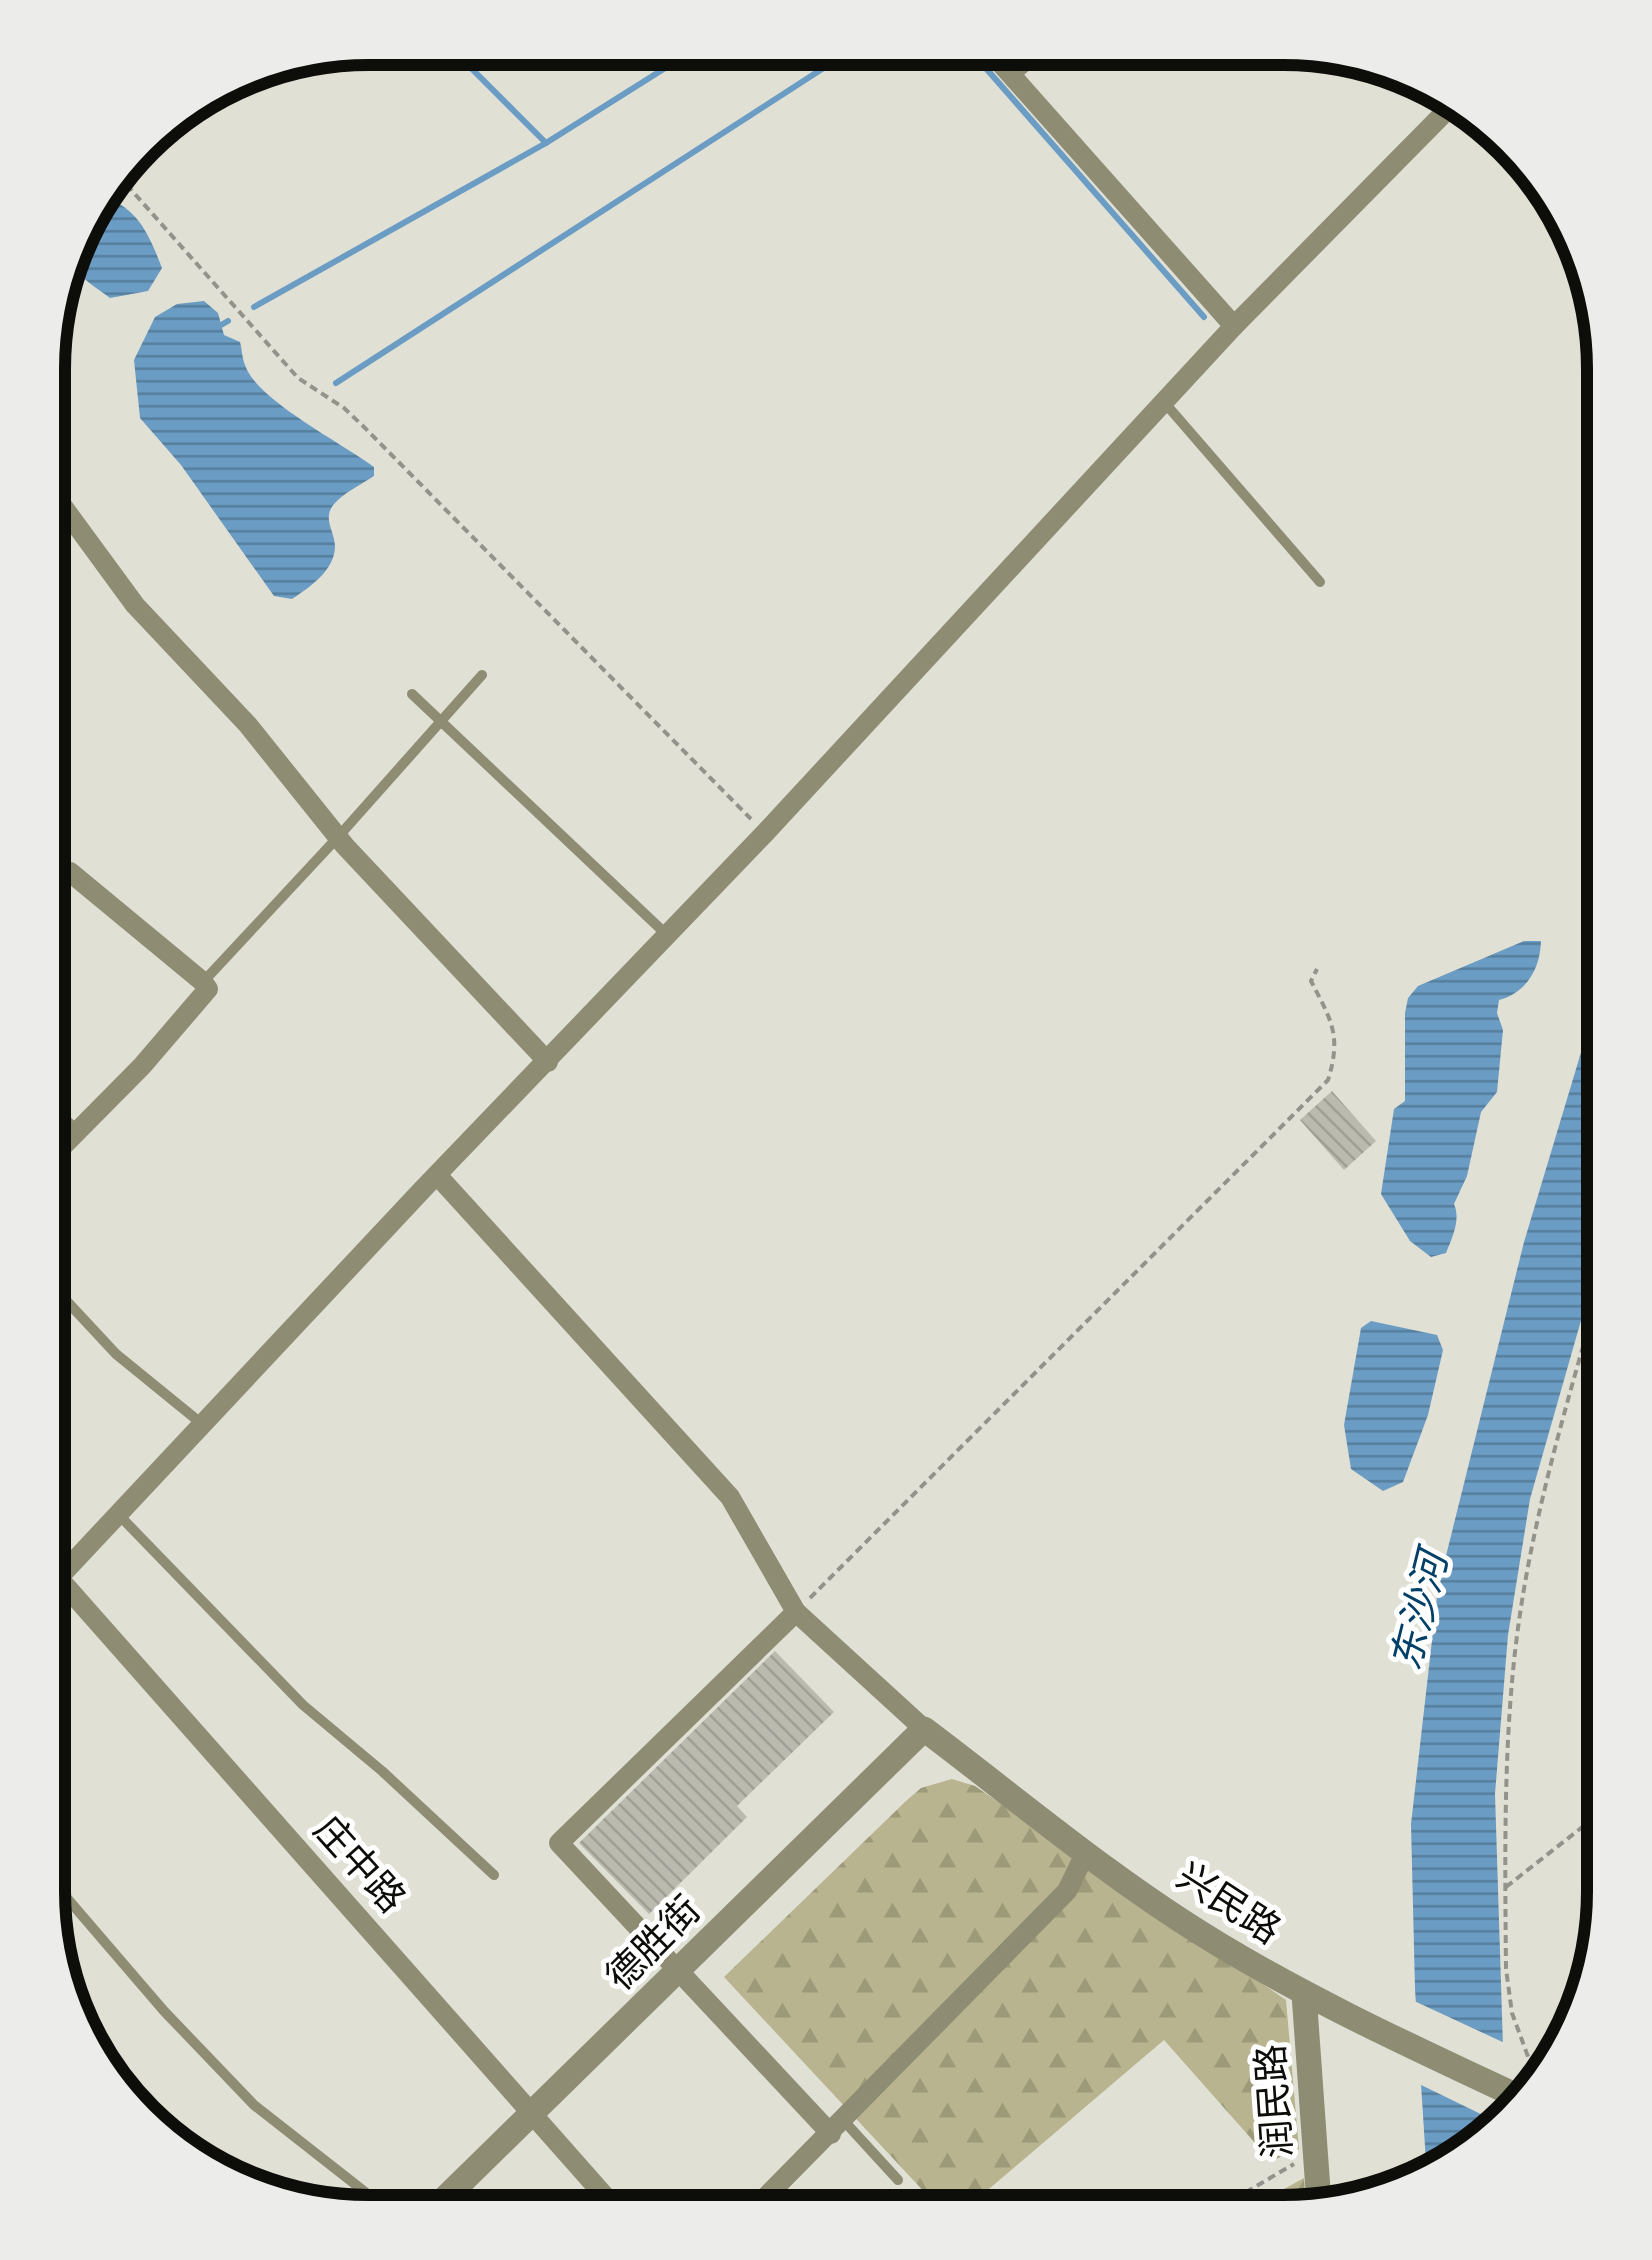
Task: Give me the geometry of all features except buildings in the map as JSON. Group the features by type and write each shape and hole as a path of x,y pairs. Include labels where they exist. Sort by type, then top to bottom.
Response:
{"street":[{"path":"1002,65 1234,326"},
{"path":"65,1564 118,1514 437,1174 765,834 1234,326 1445,112"},
{"path":"65,509 136,605 248,726 338,837 548,1062"},
{"path":"65,873 70,872 208,989 142,1066 65,1143"},
{"path":"65,1126 74,1134"},
{"path":"437,1174 730,1497 796,1612 924,1730"},
{"name":"庄中路","path":"65,1593 605,2195"},
{"path":"796,1612 559,1843 678,1971 837,2127"},
{"name":"德胜街","path":"449,2195 924,1730"},
{"name":"兴民路","path":"924,1730 1216,1944 1346,2016 1509,2093"},
{"path":"768,2195 1067,1892 1086,1852"},
{"name":"润民路","path":"1304,1994 1318,2192"}],"lane":[{"path":"1013,78 1028,65"},
{"path":"1163,402 1320,582"},
{"path":"204,982 482,676"},
{"path":"412,694 668,936"},
{"path":"65,1299 116,1354 202,1424"},
{"path":"118,1514 303,1705 382,1770 494,1874"},
{"path":"65,1893 164,2011 254,2104 369,2195"},
{"path":"837,2127 898,2180"}],"path":[{"path":"128,186 298,378 344,408 363,426 765,834"},
{"path":"796,1612 1328,1080 1336,1056 1335,1026 1310,981 1317,969"},
{"path":"1531,2066 1512,2014 1506,1969 1511,1694 1518,1625 1557,1440 1586,1336"},
{"path":"1506,1887 1586,1824"},
{"path":"1241,2195 1315,2152"}],"green space":[{"path":"952,1779 975,1786 1286,2000 1299,2149 1271,2161 1164,2040 982,2195 927,2195 724,1977 921,1788"},
{"path":"1304,2178 1305,2194 1273,2195"}],"water":[{"path":"115,202 138,220 162,268 148,291 110,298 81,272"},
{"path":"204,301 218,313 224,335 240,342 245,365 266,392 374,467 374,476 344,495 331,509 334,556 320,578 292,599 274,596 181,465 140,418 134,360 155,317 177,304"},
{"path":"1524,941 1541,941 1538,961 1524,985 1499,1000 1497,1013 1503,1030 1497,1092 1481,1112 1467,1176 1454,1204 1456,1223 1451,1241 1446,1253 1431,1257 1410,1241 1381,1194 1394,1109 1405,1101 1408,998 1418,986"},
{"path":"1587,1034 1586,1302 1530,1499 1508,1635 1495,1794 1505,2097 1452,2144 1426,2159 1415,1989 1411,1824 1438,1588 1524,1242"},
{"path":"1371,1321 1437,1335 1443,1350 1428,1415 1403,1482 1383,1491 1351,1469 1344,1425 1361,1328"}],"pier":[{"path":"1410,1999 1509,2045 1510,2092 1486,2116 1415,2082"}],"waterway":[{"path":"468,65 546,143"},
{"path":"254,307 546,143 670,65"},
{"path":"336,383 828,65"},
{"path":"983,65 1204,317"},
{"path":"221,325 228,321"}],"water label":[{"name":"东沙河","path":"1419,1611"}]}
